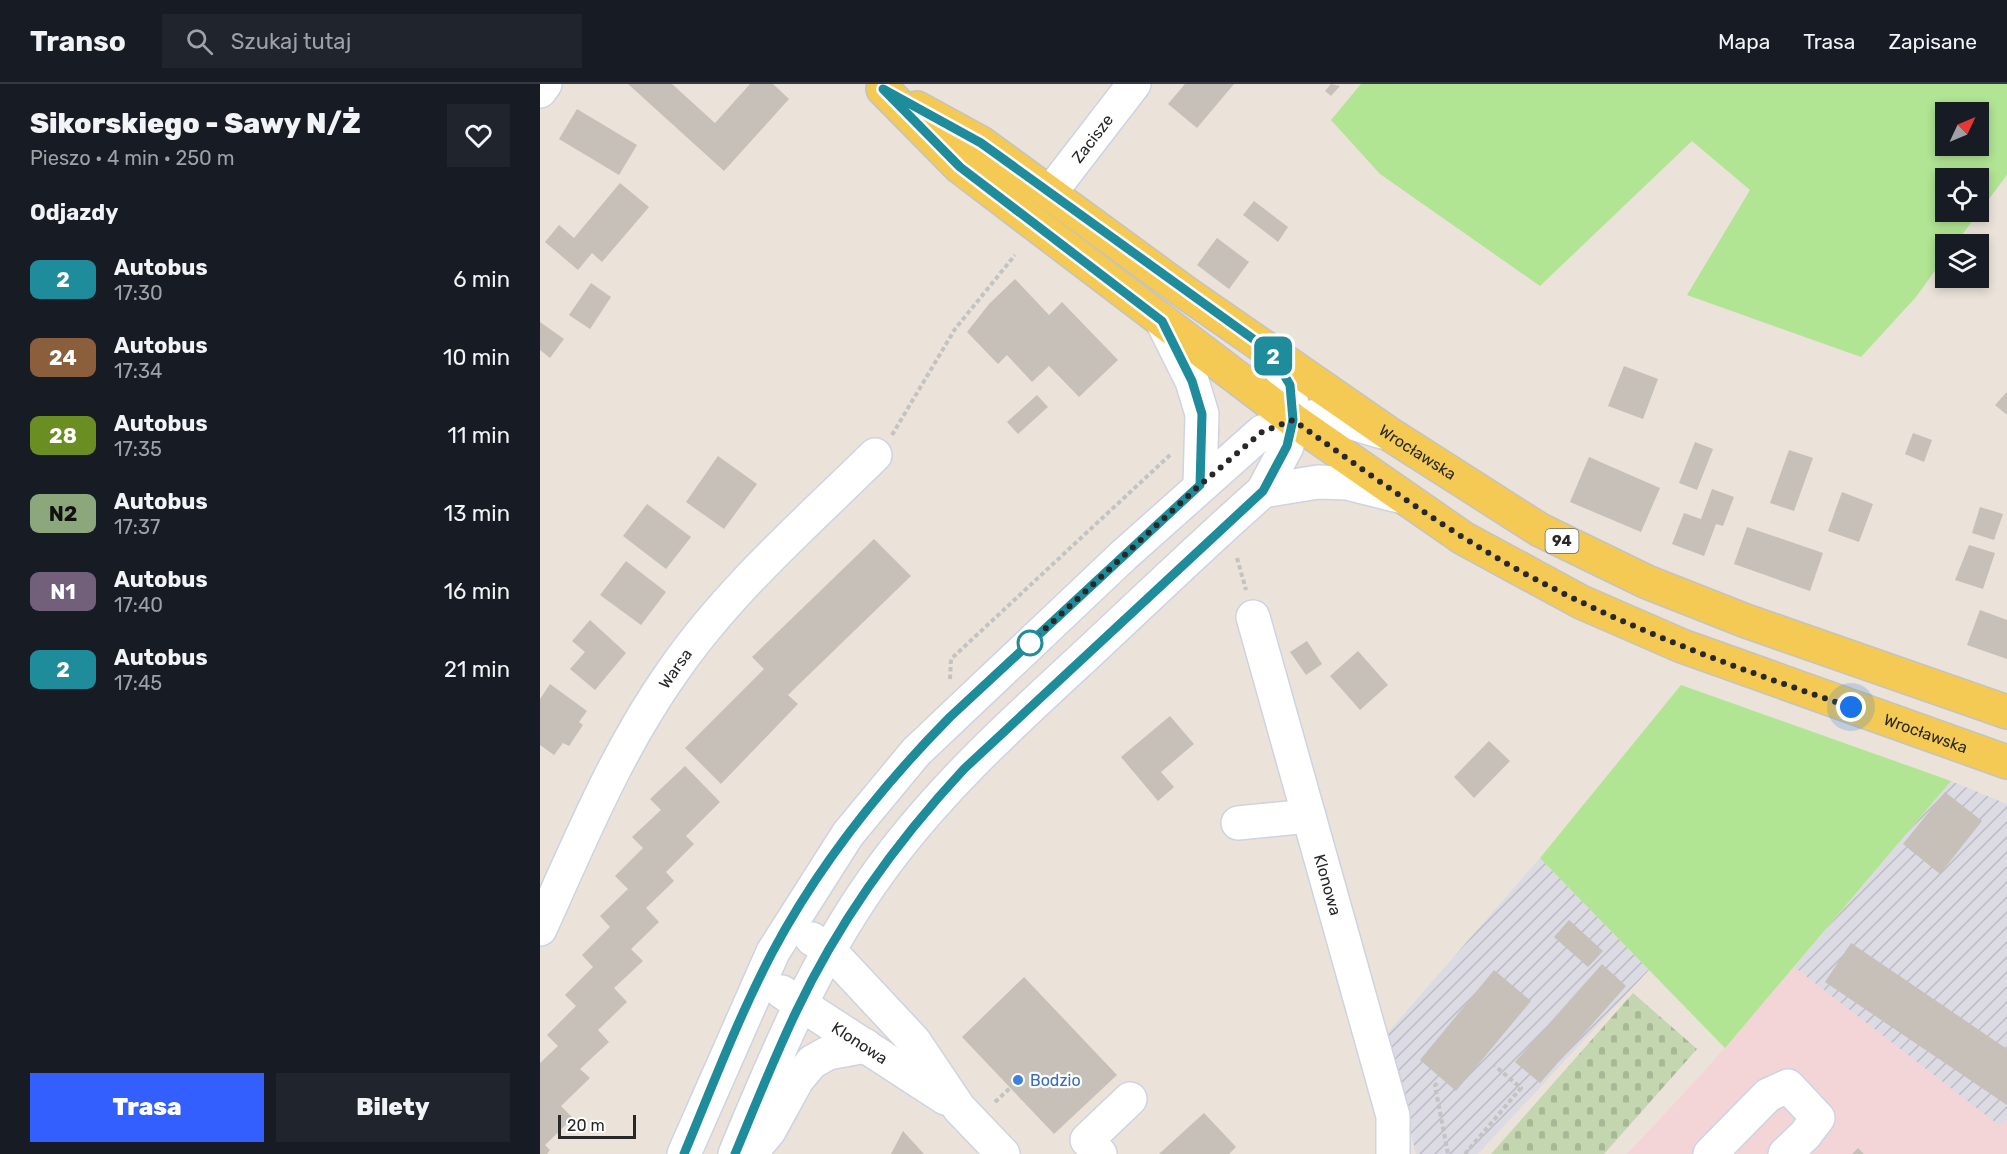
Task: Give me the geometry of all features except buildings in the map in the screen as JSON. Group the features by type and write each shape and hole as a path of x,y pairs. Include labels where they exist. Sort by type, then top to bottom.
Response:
{"main road":[{"name":"Wrocławska","path":"879,86 981,143 1391,435 1540,530 1647,582 1746,621 2007,712"},
{"name":"Wrocławska","path":"879,86 960,167 1293,420 1463,538 1581,603 1740,669 2007,762"}],"street":[{"path":"540,91 545,84"},
{"name":"Zacisze","path":"1050,193 1134,84"},
{"path":"1162,321 1192,381 1202,414 1200,485"},
{"path":"735,1154 800,1003 829,950 871,883 932,804 964,769 1263,491 1287,446 1293,420 1290,385 1270,351"},
{"path":"684,1154 760,977 789,925 848,834 916,752 1200,485 1262,432 1293,420 1317,416 1342,420 1391,435"},
{"name":"Warsa","path":"540,929 595,807 637,725 674,669 736,592 875,455"},
{"path":"1263,491 1318,482 1347,483 1403,497"},
{"name":"Klonowa","path":"1253,617 1394,1116 1393,1154"},
{"path":"1238,823 1309,816"},
{"name":"Klonowa","path":"789,925 829,950 914,1041 959,1108 1003,1154"},
{"name":"Klonowa","path":"760,977 959,1108"},
{"path":"750,1154 769,1131 797,1080 812,1062 828,1053 866,1046"},
{"path":"1710,1154 1768,1095 1788,1086 1818,1118 1805,1135 1785,1154"},
{"path":"1100,1154 1087,1140 1130,1099"}],"path":[{"path":"875,455 889,440 955,329 1015,255"},
{"path":"951,659 1170,455"},
{"path":"1465,1154 1521,1088 1495,1066"},
{"path":"1437,1083 1434,1086 1448,1154"},
{"path":"995,1102 1010,1088"}],"shaded area":[{"path":"1951,781 2007,804 2007,1119 2000,1127 1794,967"},
{"path":"1540,858 1649,970 1478,1154 1416,1154 1395,1071 1383,1038"},
{"path":"1794,967 2000,1126 2007,1119 2007,1154 1627,1154 1708,1067"}],"green space":[{"path":"1361,84 2007,84 2007,175 1989,199 1989,168 1935,168 1935,222 1972,222 1963,234 1935,234 1935,271 1916,297 1861,357 1687,295 1750,190 1692,141 1540,286 1380,174 1331,120"},
{"path":"1681,685 1951,781 1725,1048 1540,858"},
{"path":"1633,993 1697,1049 1604,1154 1491,1154"}],"bus line":[{"name":"2","path":"684,1154 736,1031 773,952 811,889 871,804 950,717 1200,485 1204,428 1202,414 1192,381 1162,321 960,167 883,89 981,143 1114,241 1270,351 1290,385 1293,420 1283,457 1263,491 964,769 932,804 871,883 829,950 797,1010 735,1154"}],"place":[{"name":"Bodzio","path":"1018,1080"}],"route":[{"path":"1030,643 1200,485 1262,432 1293,420 1463,538 1581,603 1740,669 1851,707"}]}
